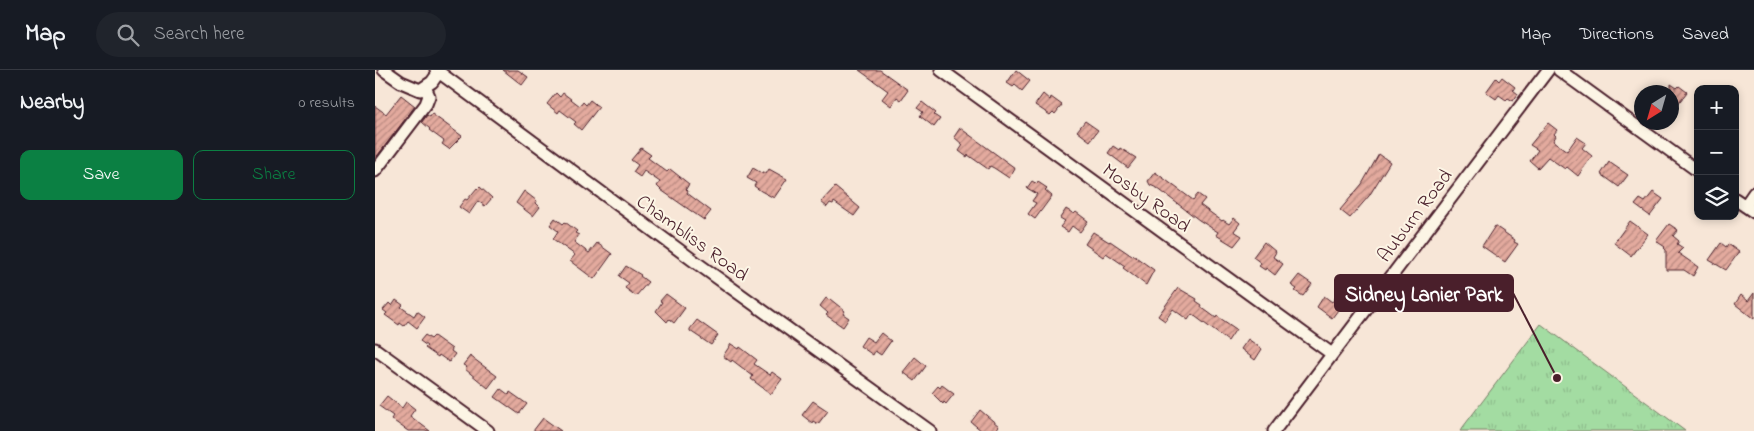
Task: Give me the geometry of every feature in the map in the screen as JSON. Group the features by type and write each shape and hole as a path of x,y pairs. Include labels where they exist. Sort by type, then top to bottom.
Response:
{"street":[{"path":"384,70 401,82 420,90 432,82 438,71"},
{"name":"Mosby Road","path":"941,70 1332,354"},
{"name":"Auburn Road","path":"1273,431 1549,70"},
{"path":"1559,70 1694,168"},
{"name":"Chambliss Road","path":"438,71 694,261 930,431"},
{"path":"375,172 426,104 429,96 425,87"},
{"path":"1739,201 1749,209 1754,193"},
{"path":"375,349 488,431"}],"green space":[{"path":"1541,324 1685,431 1460,431"}],"building":[{"path":"503,70 518,70 528,77 522,85"},
{"path":"859,70 880,70 908,90 901,100 897,97 891,106 882,99 888,91"},
{"path":"1016,70 1030,81 1022,91 1015,85 1013,87 1007,83"},
{"path":"1502,77 1515,87 1513,90 1518,94 1513,101 1508,98 1506,100 1499,95 1496,99 1486,92 1496,78 1499,81"},
{"path":"1679,86 1687,92 1679,102"},
{"path":"556,93 560,97 563,93 580,106 583,102 586,105 590,100 599,107 581,130 574,124 576,122 560,110 558,113 547,104"},
{"path":"1043,94 1050,100 1051,97 1062,105 1055,114 1053,112 1050,115 1035,105"},
{"path":"401,95 415,106 375,159 375,106 386,114"},
{"path":"922,102 936,113 934,115 940,119 934,127 920,116 923,112 917,108"},
{"path":"432,114 462,136 449,149 442,144 444,141 422,122 427,115 430,117"},
{"path":"1085,121 1098,130 1090,141 1077,131"},
{"path":"1548,123 1557,130 1553,141 1567,151 1577,137 1586,143 1582,148 1592,156 1578,176 1567,167 1565,169 1548,157 1538,168 1530,161 1538,150 1530,145"},
{"path":"960,128 1015,168 1009,178 990,166 988,169 959,151 963,145 954,137"},
{"path":"1113,146 1136,158 1128,168 1108,153"},
{"path":"641,148 651,155 648,158 667,172 670,169 689,184 686,189 687,193 711,211 704,220 661,190 657,186 660,182 644,171 640,177 633,172 638,165 631,160"},
{"path":"1379,154 1390,162 1369,196 1350,218 1340,210 1362,184"},
{"path":"1609,162 1628,175 1619,187 1601,174"},
{"path":"753,168 763,174 763,172 766,174 769,169 787,179 774,198 754,186 756,183 747,178"},
{"path":"1155,172 1193,200 1198,194 1205,199 1200,205 1222,221 1229,224 1234,218 1240,223 1234,231 1242,236 1234,246 1216,235 1218,232 1157,188 1150,185 1148,181"},
{"path":"1032,181 1037,184 1038,182 1047,188 1045,190 1052,196 1035,219 1028,214 1036,203 1032,201 1037,194 1027,188"},
{"path":"480,187 492,198 485,206 478,201 469,214 459,207 465,199 467,200"},
{"path":"835,187 860,208 854,216 834,202 833,204 830,203 827,207 821,202"},
{"path":"524,191 537,201 536,203 540,207 533,216 516,203"},
{"path":"1653,192 1663,199 1650,216 1635,205 1640,199 1645,202"},
{"path":"1066,209 1074,214 1076,212 1088,221 1080,232 1072,226 1068,232 1060,227 1065,221 1060,218"},
{"path":"555,218 563,224 565,222 577,231 575,233 579,235 574,242 589,253 597,243 612,254 594,279 570,261 575,255 553,239 558,231 550,225"},
{"path":"1630,221 1648,234 1631,256 1614,243"},
{"path":"1669,224 1678,230 1673,236 1679,241 1677,244 1683,248 1678,253 1698,267 1693,276 1684,270 1666,270 1665,247 1656,241"},
{"path":"1495,226 1518,244 1505,262 1482,246"},
{"path":"1093,232 1133,255 1154,270 1146,285 1123,268 1125,266 1106,253 1103,257 1085,244"},
{"path":"1264,242 1276,252 1273,257 1283,264 1275,275 1266,268 1265,270 1259,266 1261,263 1253,257"},
{"path":"1721,243 1726,247 1728,244 1739,252 1726,270 1709,260"},
{"path":"626,266 641,275 648,282 636,296 625,288 629,283 619,276"},
{"path":"1299,275 1312,284 1303,296 1295,291 1297,289 1291,285"},
{"path":"1178,288 1197,299 1196,301 1202,305 1201,307 1216,318 1217,316 1236,329 1228,341 1192,314 1188,320 1173,309 1165,321 1158,316"},
{"path":"1340,292 1347,298 1332,318 1317,307 1324,296 1332,302"},
{"path":"1754,293 1754,319 1735,304 1741,295 1748,301"},
{"path":"666,294 685,308 674,323 669,319 667,322 656,311 662,302 660,301"},
{"path":"826,298 845,311 843,314 849,318 843,327 826,315 828,313 820,306"},
{"path":"396,300 403,305 401,307 414,316 417,311 425,317 417,328 408,321 404,326 400,323 399,325 385,315 387,313 383,310 389,303 392,306"},
{"path":"697,320 718,335 711,345 690,331"},
{"path":"881,333 891,341 881,355 875,351 873,355 860,346 866,337 874,342"},
{"path":"425,335 431,339 434,336 452,349 451,351 455,354 449,362 425,348 427,346 420,341"},
{"path":"1248,339 1262,349 1255,360 1241,349"},
{"path":"731,344 739,349 740,347 757,360 754,364 770,375 772,372 782,379 771,394 751,379 753,376 732,360 731,362 723,356"},
{"path":"470,356 497,376 488,388 465,369 467,367 463,365"},
{"path":"915,357 926,366 915,381 903,372"},
{"path":"942,385 954,394 946,404 944,402 943,404 932,393 938,386 940,388"},
{"path":"501,389 509,395 510,392 527,404 519,414 495,397"},
{"path":"387,396 402,408 406,402 415,409 410,416 430,431 408,431 391,419 393,416 379,406"},
{"path":"813,401 828,411 818,424 813,421 812,423 802,415"},
{"path":"980,410 999,426 995,431 982,431 971,422"},
{"path":"543,418 561,431 533,431"}],"place":[{"name":"Sidney Lanier Park","path":"1557,378"}]}
